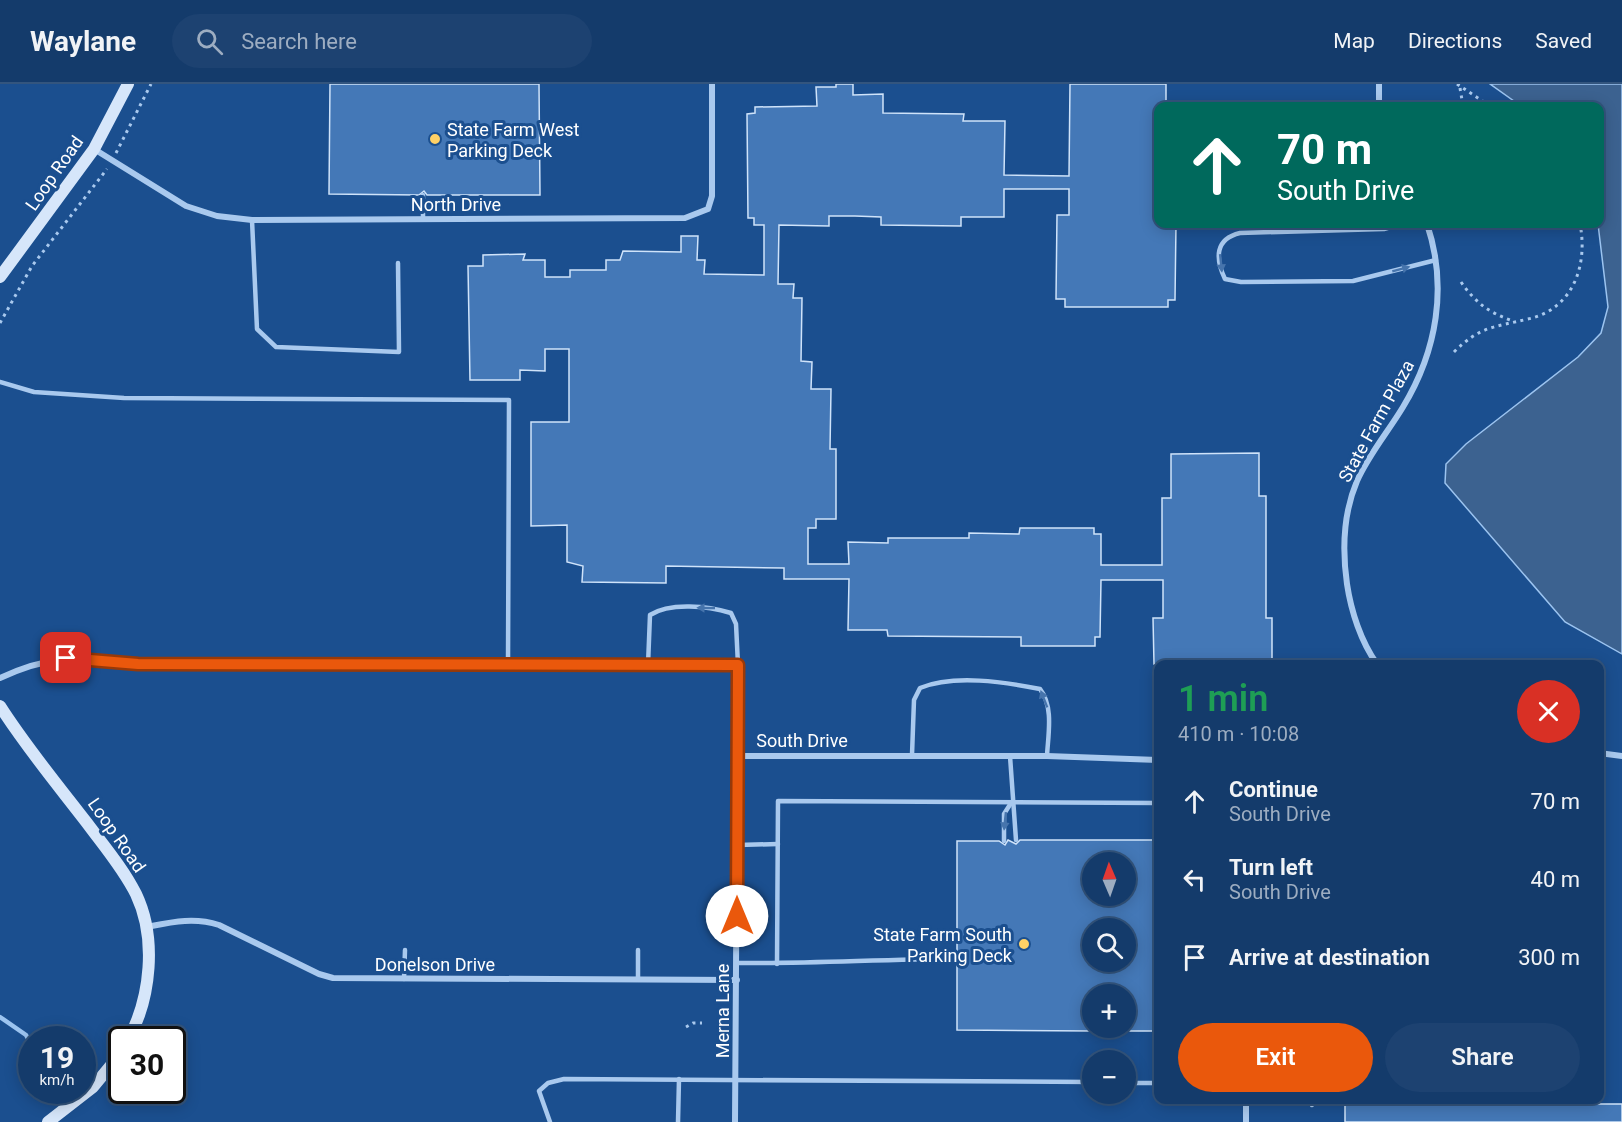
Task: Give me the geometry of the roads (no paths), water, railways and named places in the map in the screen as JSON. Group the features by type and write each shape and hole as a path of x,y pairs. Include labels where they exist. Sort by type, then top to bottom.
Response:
{"street":[{"name":"Loop Road","path":"0,277 94,149 128,84"},
{"name":"North Drive","path":"94,149 186,206 217,216 252,219 685,218 708,209 712,196 712,84"},
{"path":"1379,84 1379,102"},
{"name":"State Farm Plaza","path":"1375,660 1356,622 1349,600 1344,557 1346,519 1364,467 1403,407 1425,362 1438,310 1436,260 1428,228"},
{"path":"0,678 22,667 66,658 138,664 738,665"},
{"name":"South Drive","path":"738,665 738,756 1047,756 1154,760"},
{"name":"Loop Road","path":"0,706 115,860 136,896 146,927 148,979 141,1009 134,1026"},
{"path":"1604,754 1622,756"},
{"name":"Merna Lane","path":"735,1122 738,756"},
{"name":"Donelson Drive","path":"146,927 188,919 204,920 219,925 319,974 333,978 737,980"},
{"path":"48,1122 93,1087 108,1069"},
{"path":"1246,1104 1246,1122"}],"lane":[{"path":"423,195 423,219"},
{"path":"252,219 257,329 276,347 399,352 398,263"},
{"path":"1387,228 1240,233 1226,236 1220,245 1220,268 1225,279 1241,282 1353,282 1436,260"},
{"path":"0,382 34,392 124,398 509,400 508,664"},
{"path":"648,665 650,615 660,608 714,608 731,613 736,624 738,665"},
{"path":"912,755 914,700 920,688 935,682 975,682 1040,689 1046,696 1048,711 1047,756"},
{"path":"1010,756 1011,802 1015,815 1016,840"},
{"path":"777,964 778,801 1154,803"},
{"path":"1004,841 1004,814 1011,802"},
{"path":"738,845 778,844"},
{"path":"404,979 405,950"},
{"path":"638,950 638,980"},
{"path":"737,963 819,964 865,958 957,959"},
{"path":"550,1122 539,1091 548,1083 564,1079 1082,1082"},
{"path":"678,1122 679,1079"},
{"path":"1136,1083 1154,1083"}],"water":[{"path":"1490,84 1622,84 1622,654 1565,622 1445,483 1446,464 1466,444 1578,357 1601,333 1608,307 1598,228 1604,228 1604,102 1515,102"}],"waterway":[{"path":"0,1017 18,1029"}],"place":[{"name":"State Farm West Parking Deck","path":"435,139"},
{"name":"State Farm South Parking Deck","path":"1024,944"}]}
